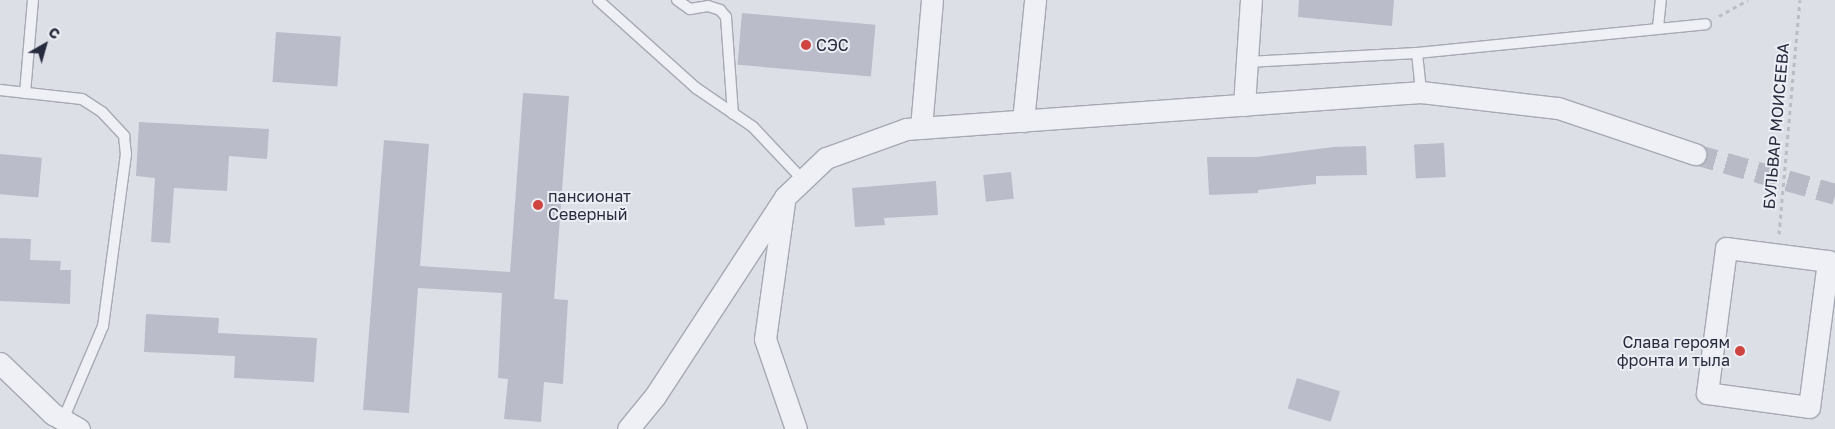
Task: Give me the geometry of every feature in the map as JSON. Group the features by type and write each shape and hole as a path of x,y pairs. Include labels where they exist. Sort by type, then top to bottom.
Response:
{"street":[{"path":"921,128 932,0"},
{"path":"1023,121 1035,0"},
{"path":"1244,105 1251,0"},
{"path":"628,429 655,396 785,197 826,158 906,129 1421,92 1558,108 1695,154"},
{"path":"785,197 766,339 796,429"},
{"path":"1726,248 1777,254 1828,261 1809,407 1707,393 1726,248"},
{"path":"0,364 52,414 71,424"}],"lane":[{"path":"25,93 33,0"},
{"path":"598,0 696,88 753,127 803,180"},
{"path":"677,0 690,9 708,6 720,10 726,17 733,114"},
{"path":"1658,27 1662,0"},
{"path":"1247,62 1417,52 1658,27 1706,24"},
{"path":"1417,52 1421,92"},
{"path":"0,90 82,100 102,112 124,136 126,154 103,326 71,424"}],"path":[{"path":"1706,24 1748,0"},
{"name":"БУЛЬВАР МОИСЕЕВА","path":"1777,254 1800,0"}],"building":[{"path":"1299,0 1394,0 1392,26 1298,17"},
{"name":"СЭС","path":"742,13 875,25 871,76 737,65"},
{"path":"276,32 341,37 337,86 273,82"},
{"name":"пансионат Северный","path":"523,93 569,96 554,299 568,300 563,384 544,382 541,422 504,419 508,379 498,378 502,293 418,288 409,413 363,410 384,140 429,144 420,266 510,272"},
{"path":"139,122 269,129 267,159 229,156 227,191 174,188 170,243 151,242 155,178 136,176"},
{"path":"1444,143 1446,177 1416,179 1414,145"},
{"path":"1366,146 1367,175 1316,176 1316,184 1258,190 1258,193 1209,195 1207,157 1256,157 1333,147"},
{"path":"0,154 42,158 38,198 0,194"},
{"path":"1011,172 1014,199 986,202 983,175"},
{"path":"936,181 938,215 884,218 885,225 855,227 852,188"},
{"path":"0,238 31,239 30,260 61,261 60,270 71,270 70,304 0,301"},
{"path":"146,314 219,318 218,333 317,338 314,382 234,378 235,356 144,352"},
{"path":"1297,378 1340,391 1331,422 1288,409"}],"tunnel":[{"path":"1695,154 1835,194"}],"place":[{"name":"СЭС","path":"806,45"},
{"name":"пансионат Северный","path":"538,205"},
{"name":"Слава героям фронта и тыла","path":"1740,351"}]}
